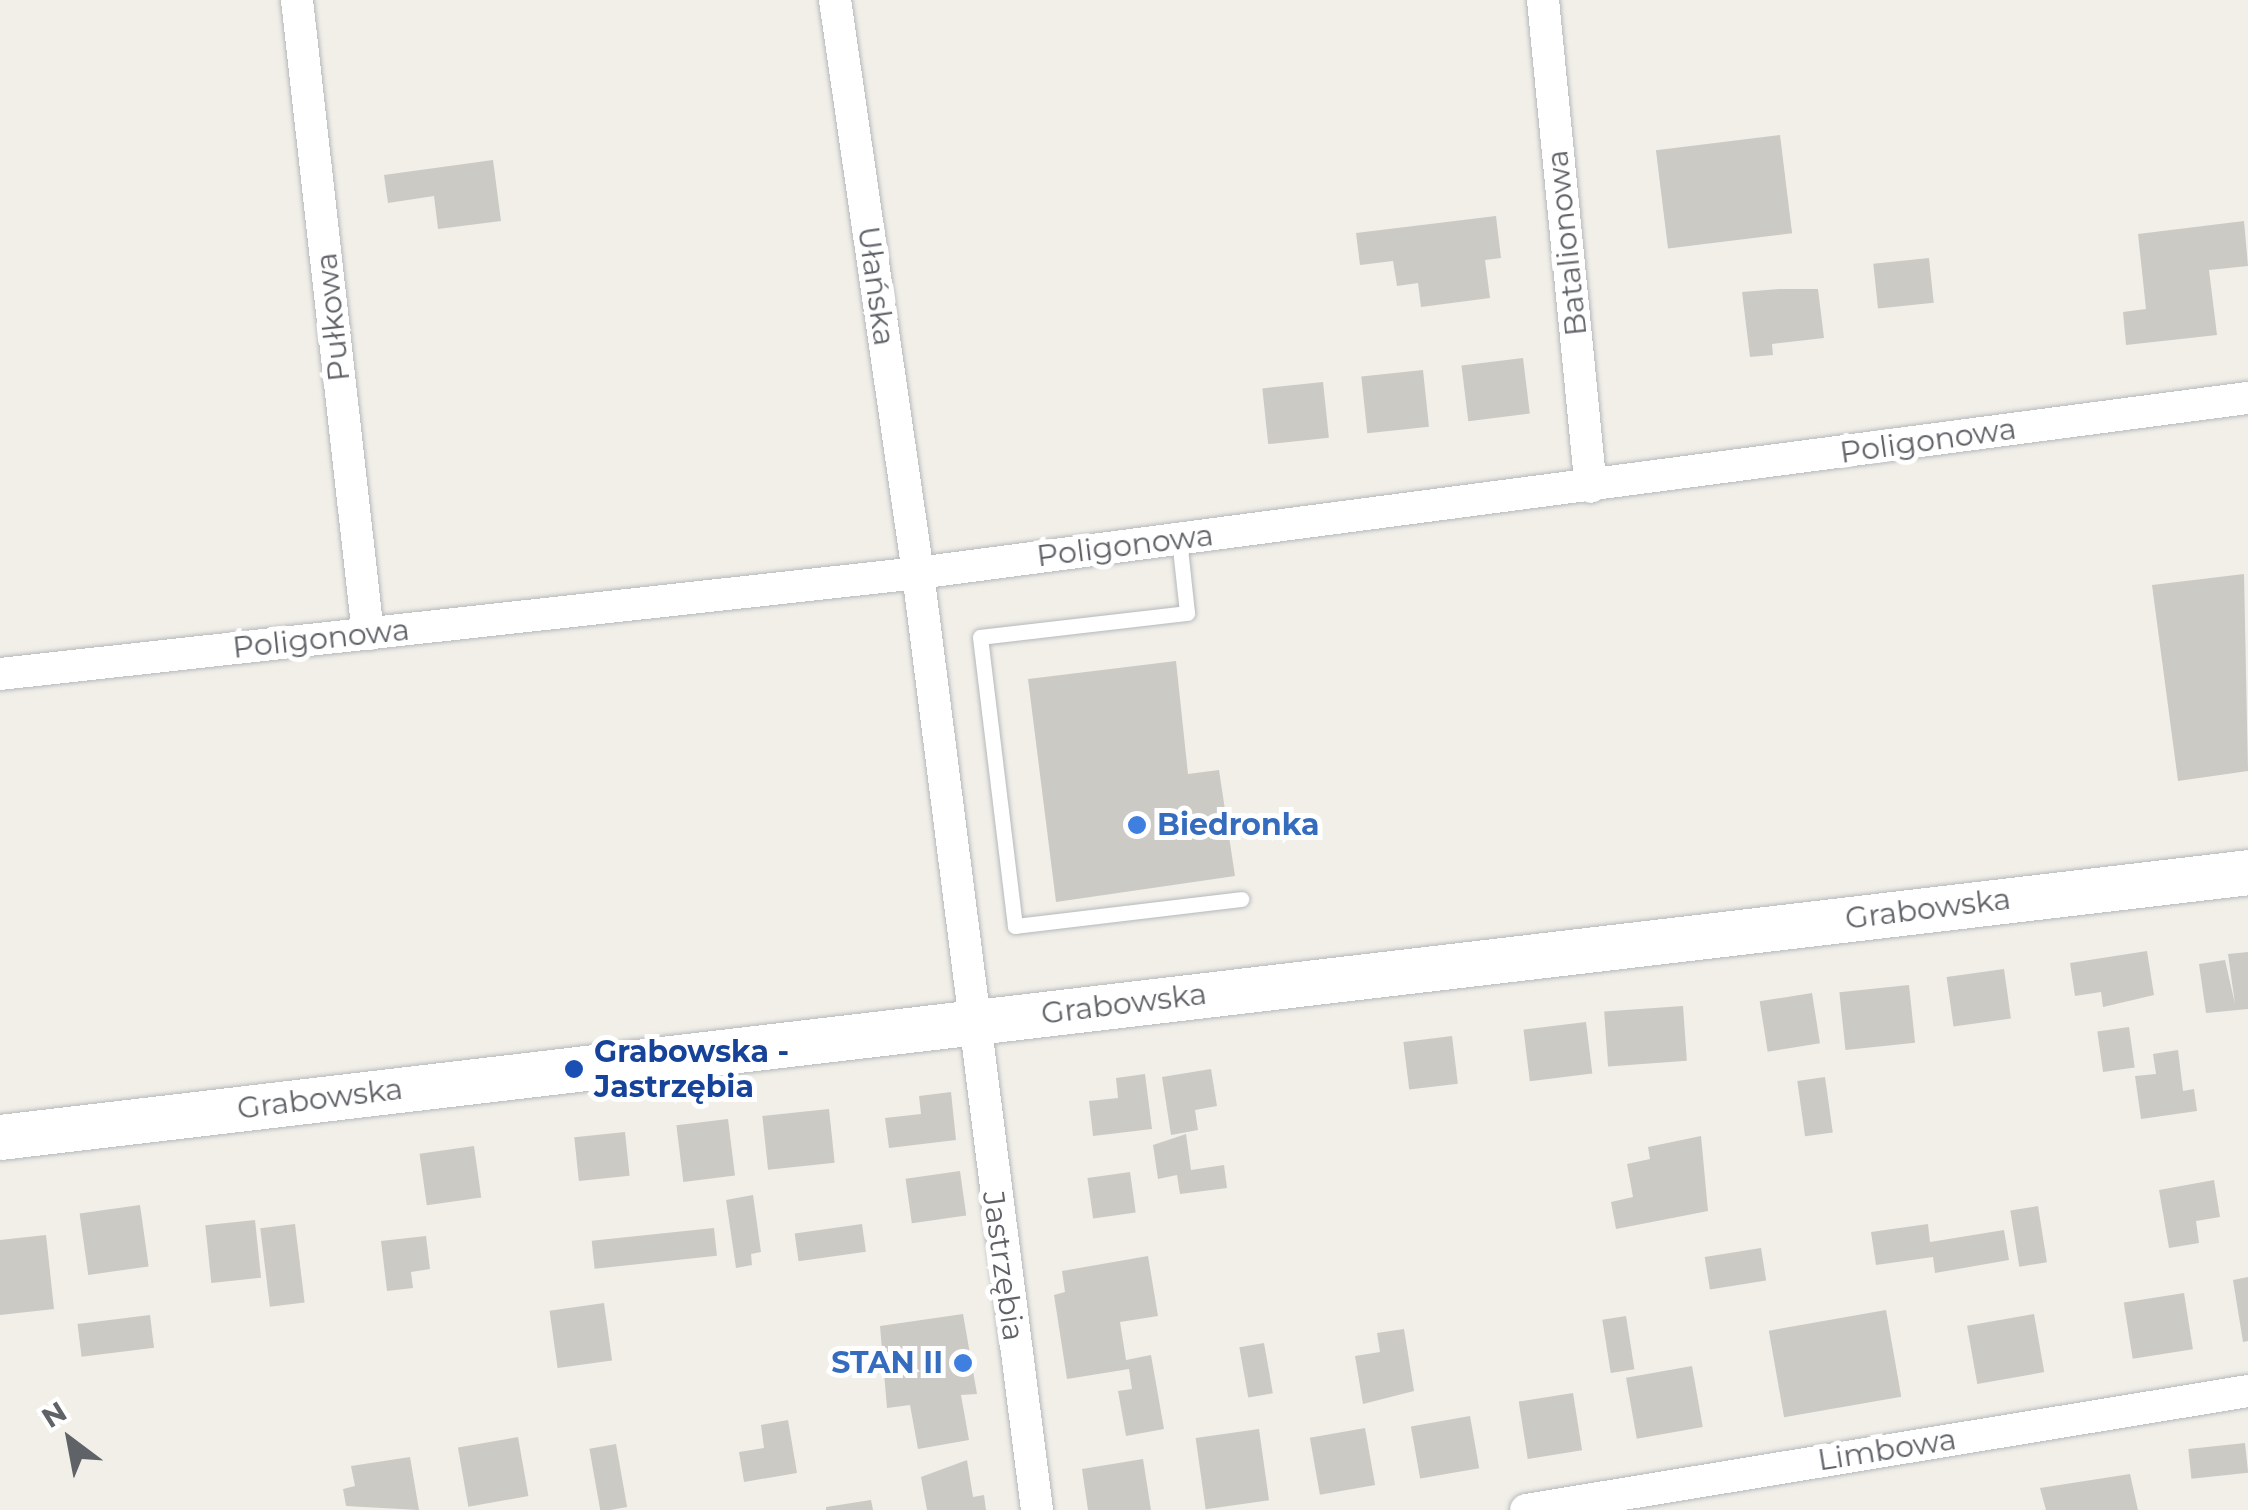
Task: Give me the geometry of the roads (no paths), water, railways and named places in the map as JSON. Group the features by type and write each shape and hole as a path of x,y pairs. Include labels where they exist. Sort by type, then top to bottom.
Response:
{"street":[{"name":"Pułkowa","path":"298,0 368,634"},
{"name":"Ułańska","path":"835,0 918,573 969,1023"},
{"name":"Batalionowa","path":"1543,0 1591,487"},
{"name":"Poligonowa","path":"0,674 918,573 2248,398"},
{"name":"Grabowska","path":"0,1137 2248,872"},
{"name":"Jastrzębia","path":"969,1023 1036,1510"},
{"name":"Limbowa","path":"1526,1510 2248,1391"}],"lane":[{"path":"1179,540 1187,613 980,637 1014,926 1241,898"}],"place":[{"name":"Biedronka","path":"1137,825"},
{"name":"Grabowska - Jastrzębia","path":"574,1069"},
{"name":"STAN II","path":"963,1363"}]}
